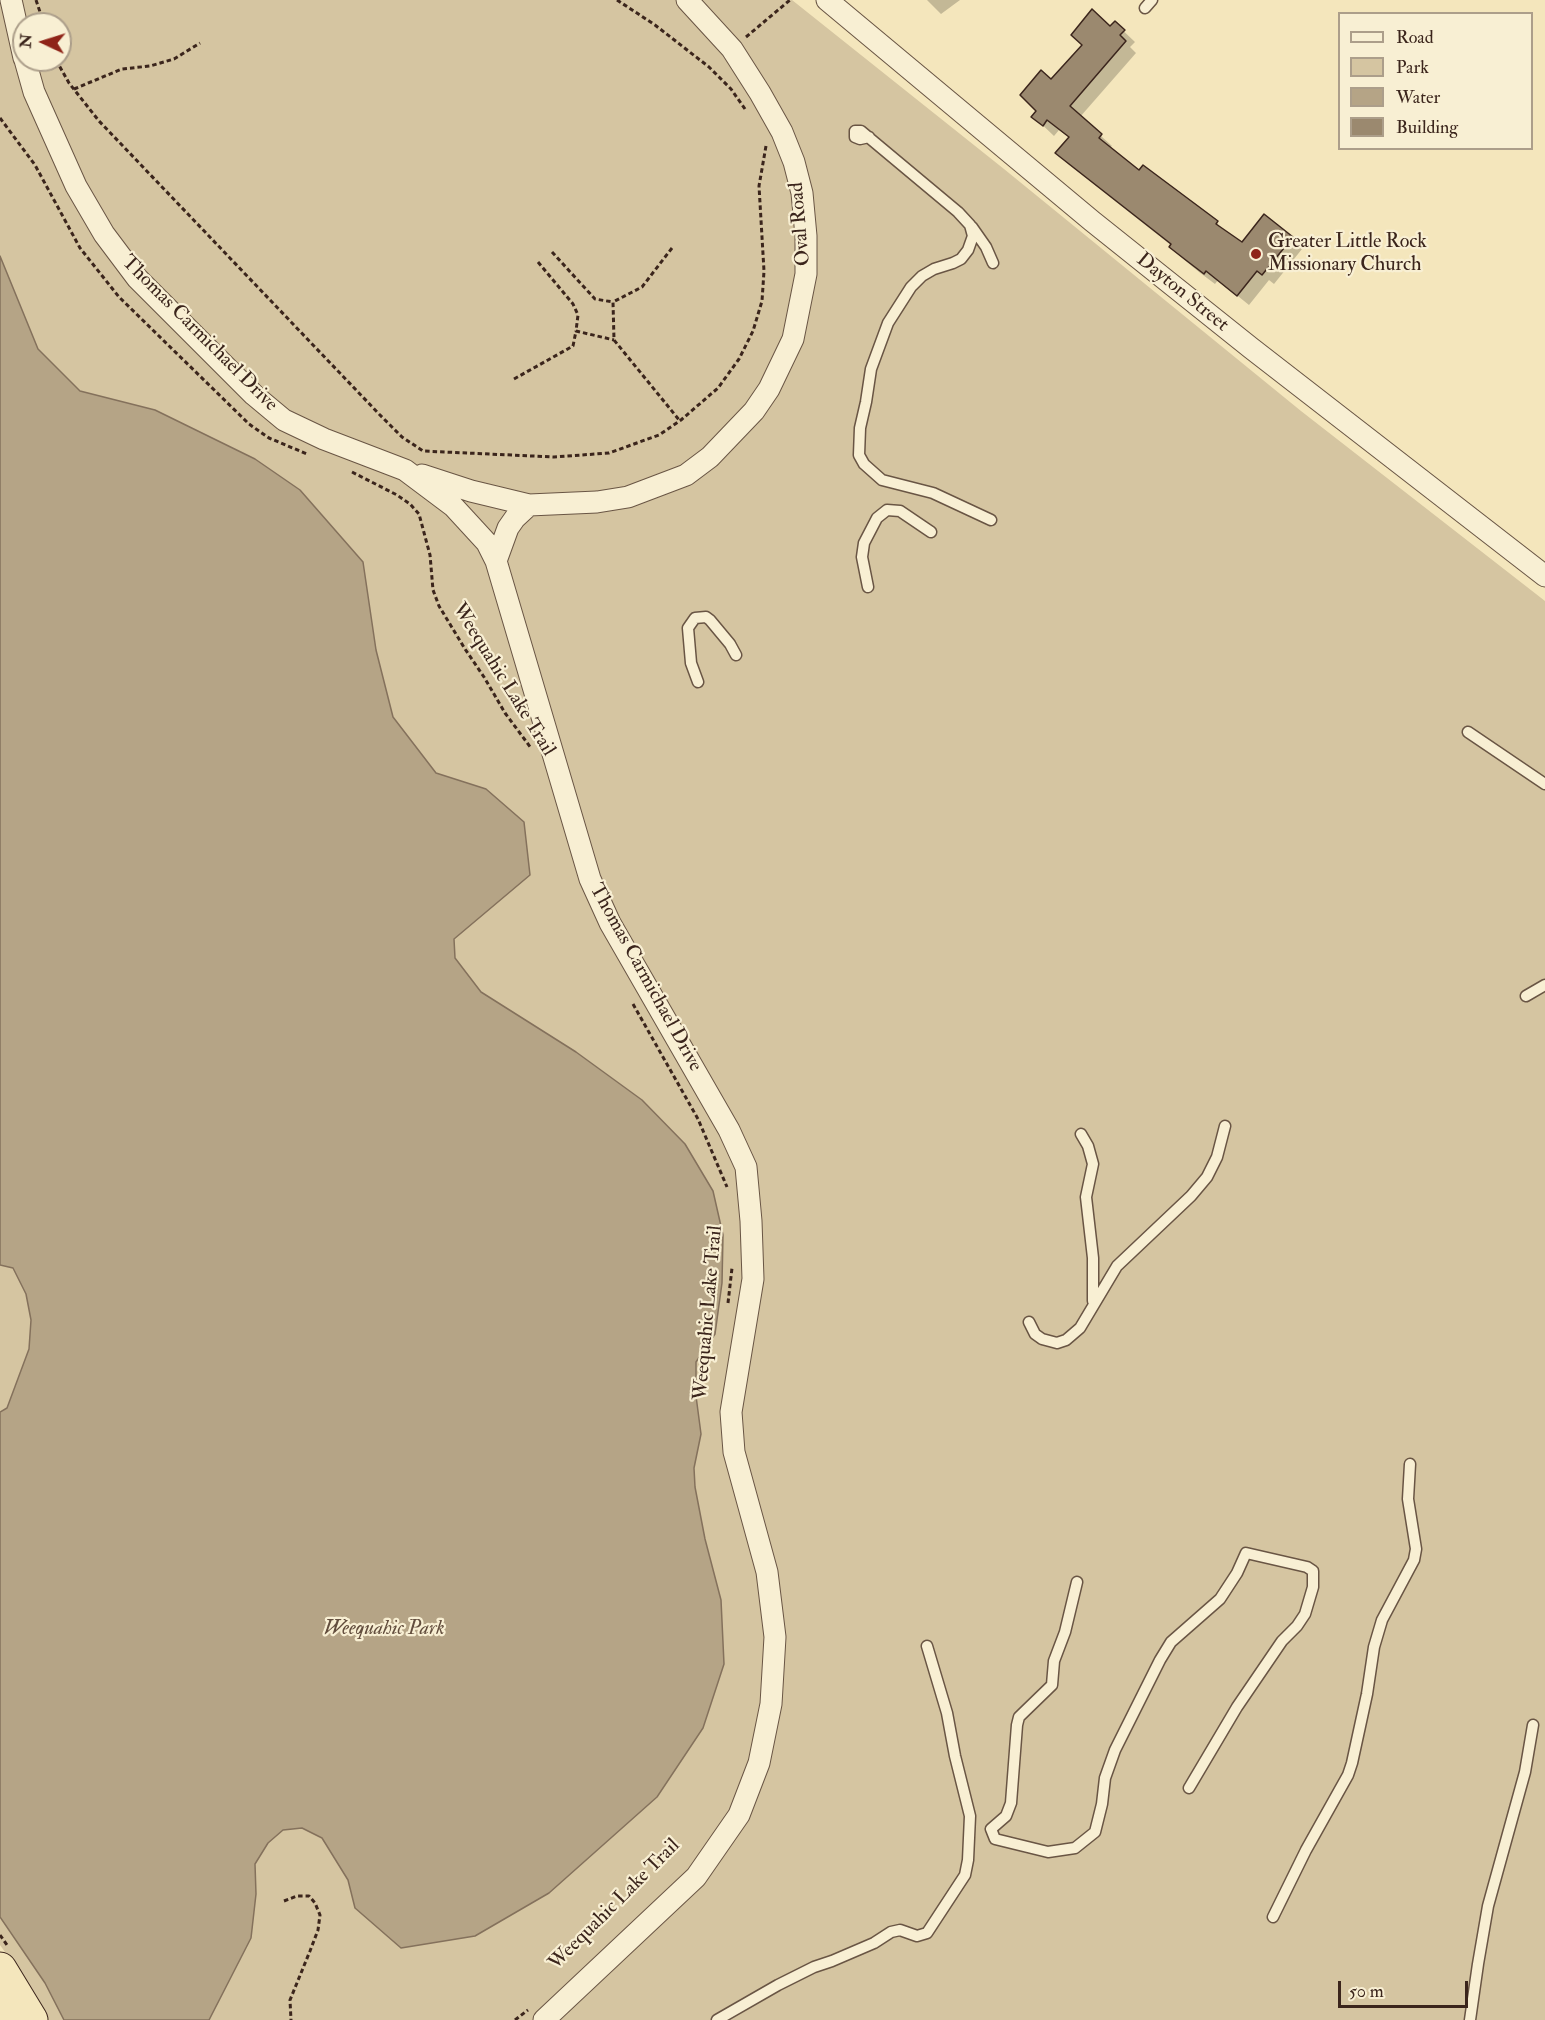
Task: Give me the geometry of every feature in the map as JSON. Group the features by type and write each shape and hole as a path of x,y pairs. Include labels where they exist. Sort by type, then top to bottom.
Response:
{"highway":[{"path":"0,1969 31,2020"},
{"path":"0,2015 3,2020"}],"street":[{"name":"Oval Road","path":"405,470 471,491 529,505 597,502 628,497 686,475 710,458 754,411 781,366 793,339 806,274 806,223 802,193 794,162 782,132 732,49 687,0"},
{"name":"Dayton Street","path":"827,0 966,117 1190,299 1545,576"},
{"name":"Thomas Carmichael Drive","path":"28,72 34,92 76,186 104,234 137,278 254,395 284,420 324,439 405,470 453,506 487,543 496,561 590,879 610,922 729,1130 746,1167 753,1280 731,1412 734,1452 767,1572 775,1637 771,1704 759,1763 739,1815 696,1877 544,2020"},
{"path":"496,561 508,528 529,505"}],"lane":[{"path":"869,137 958,212 986,247 993,263"},
{"path":"970,225 973,236 968,250 961,259 922,276 911,287 888,323 871,369 859,446 864,464 882,480 933,494 991,520"},
{"path":"868,586 862,557 864,543 877,518 887,510 900,511 931,532"},
{"path":"698,682 691,663 688,628 695,618 706,617 710,620 736,655"},
{"path":"1468,732 1545,783"},
{"path":"1526,996 1545,985"},
{"path":"1029,1322 1035,1334 1042,1339 1057,1342 1066,1340 1080,1328 1117,1266 1191,1196 1207,1177 1220,1150 1225,1126"},
{"path":"1081,1134 1088,1146 1093,1164 1086,1197 1094,1269 1093,1307"},
{"path":"1274,1917 1306,1850 1348,1775 1379,1629 1414,1560 1416,1549 1408,1499 1410,1464"},
{"path":"1077,1582 1065,1632 1054,1661 1052,1685 1019,1717 1011,1803 1006,1816 991,1829 995,1839 1048,1852 1075,1848 1095,1832 1105,1778 1115,1750 1160,1660 1170,1642 1220,1599 1237,1573 1246,1553 1308,1567 1313,1571 1313,1587 1305,1614 1282,1641 1237,1707 1189,1788"},
{"path":"717,2020 778,1985 814,1967 874,1943 891,1932 900,1930 917,1936 927,1933 965,1875 970,1816 953,1749 947,1713 927,1646"},
{"path":"1470,2020 1488,1906 1522,1782 1533,1725"}],"path":[{"path":"617,0 655,25 709,67 749,114"},
{"path":"746,37 790,0"},
{"path":"74,89 122,69 150,66 174,58 200,43"},
{"path":"63,72 99,121 379,414 413,446 423,451 433,452 554,457 609,453 659,435 680,421 718,388 739,359 753,331 762,301 764,271 759,210 761,169 766,146 762,137"},
{"path":"0,118 35,165 80,248 120,297 249,424 269,438 308,454"},
{"path":"552,252 595,299 613,302 642,287 672,248"},
{"path":"514,379 573,346 578,315 573,304 538,262"},
{"path":"613,302 614,340"},
{"path":"576,331 614,340 680,421"},
{"name":"Weequahic Lake Trail","path":"348,470 397,495 419,514 430,555 433,590 439,606 505,713 535,753"},
{"path":"628,995 698,1119 716,1157 730,1196"},
{"name":"Weequahic Lake Trail","path":"727,1311 732,1266"},
{"path":"284,1901 297,1896 309,1896 320,1915 314,1941 290,2000 291,2020"}],"green space":[{"path":"0,0 792,0 1301,411 1545,601 1545,2020 48,2020 26,1982 0,1945"}],"water":[{"name":"Weequahic Park","path":"0,256 38,349 80,391 155,410 255,459 300,490 363,562 376,650 393,717 436,773 486,789 524,822 530,875 454,939 455,958 481,992 576,1052 642,1100 685,1144 713,1191 723,1235 722,1283 715,1334 696,1362 696,1396 701,1434 694,1468 695,1487 705,1539 721,1600 724,1664 703,1728 657,1797 549,1893 475,1936 401,1948 355,1908 348,1880 322,1838 302,1828 283,1830 268,1843 255,1864 256,1894 251,1938 209,2020 64,2020 45,1983 0,1917 0,1412 7,1408 29,1349 31,1320 26,1294 13,1268 0,1265"}],"building":[{"path":"1092,9 1110,26 1115,21 1125,30 1120,35 1126,41 1070,106 1102,134 1099,138 1139,170 1143,165 1218,221 1216,224 1242,242 1264,214 1293,237 1262,275 1257,271 1237,296 1206,271 1204,274 1169,247 1171,244 1055,153 1069,137 1047,120 1043,126 1031,117 1036,111 1020,95 1041,70 1051,79 1082,45 1071,35"}],"place":[{"name":"Greater Little Rock Missionary Church","path":"1256,254"}]}
